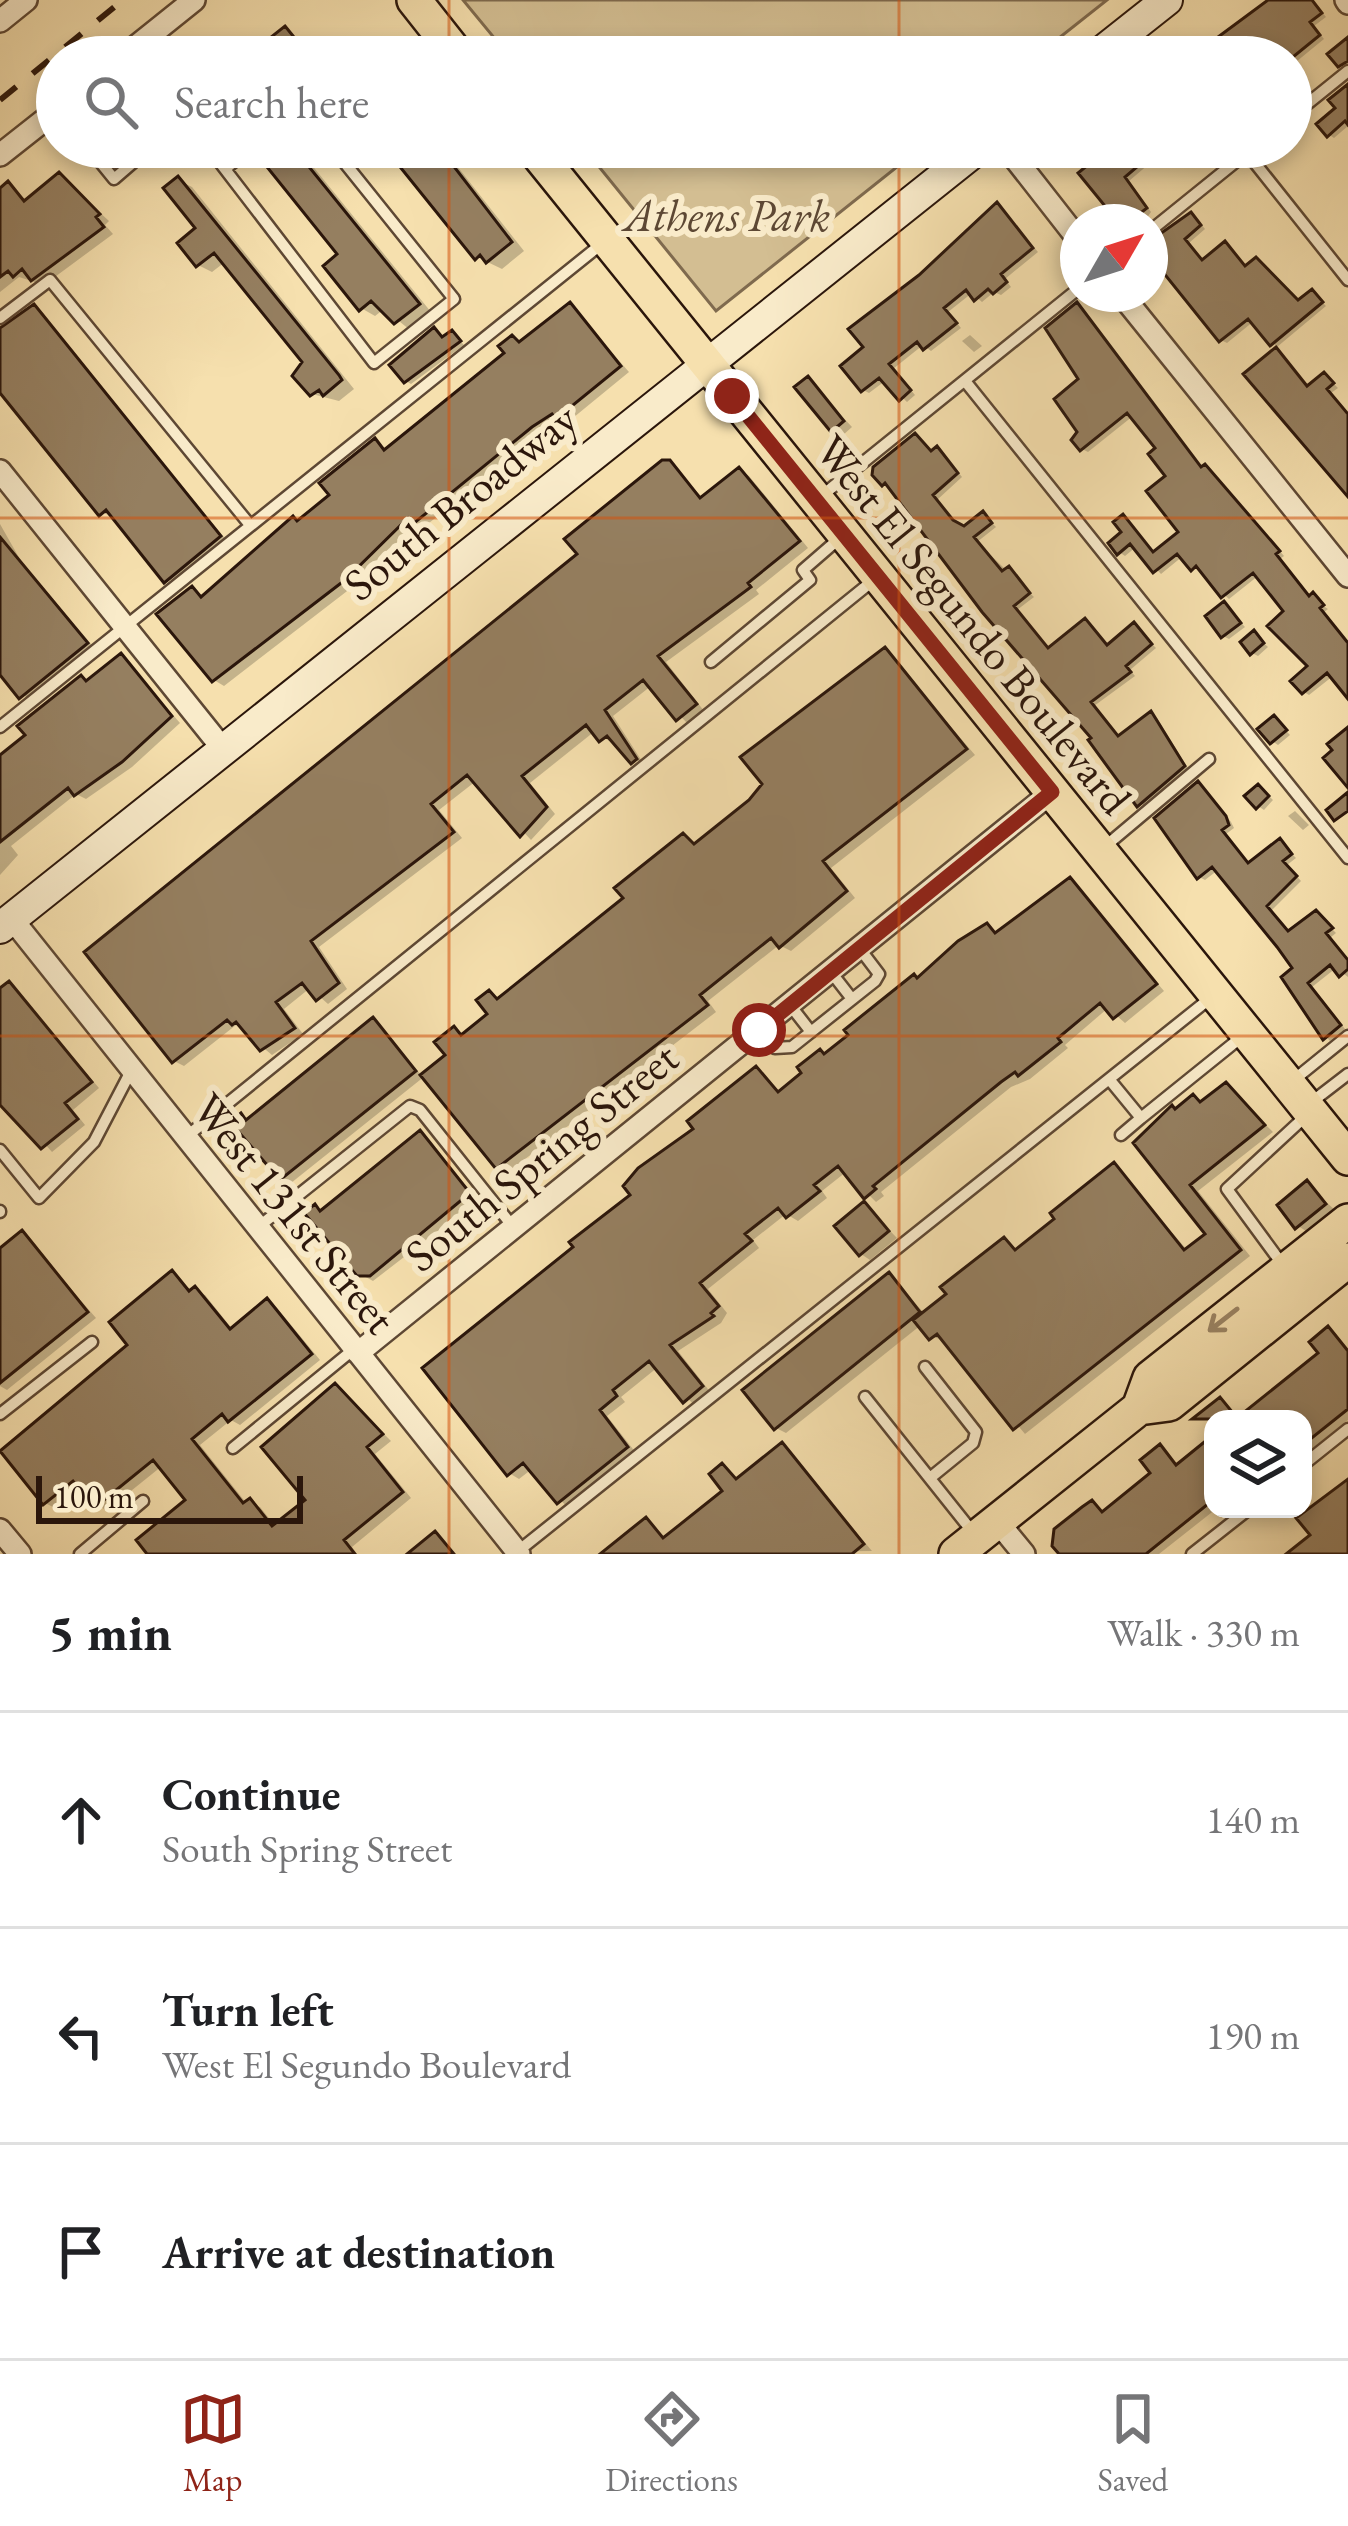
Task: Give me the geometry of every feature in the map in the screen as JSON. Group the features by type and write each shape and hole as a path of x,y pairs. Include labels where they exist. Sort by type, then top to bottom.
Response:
{"main road":[{"path":"413,0 442,36"},
{"path":"1122,36 1167,0"},
{"name":"West El Segundo Boulevard","path":"549,168 1348,1157"},
{"name":"South Broadway","path":"6,924 953,168"},
{"path":"977,1538 1139,1408 1150,1378 1348,1222"},
{"path":"1139,1408 1169,1404 1348,1260"}],"street":[{"path":"151,36 194,0"},
{"path":"0,21 21,2"},
{"path":"0,155 36,127"},
{"path":"1022,168 1060,216"},
{"path":"1135,312 1348,576"},
{"path":"0,471 223,749"},
{"name":"South Spring Street","path":"356,1351 1052,792"},
{"name":"West 131st Street","path":"6,924 131,1071 518,1553"},
{"path":"0,1530 20,1554"},
{"path":"977,1538 1024,1554"}],"lane":[{"path":"1312,100 1348,71"},
{"path":"105,168 114,179 127,168"},
{"path":"225,169 374,363 454,299 349,168"},
{"path":"1168,216 1228,168"},
{"path":"1264,168 1348,280"},
{"path":"0,708 5,723 606,239"},
{"path":"0,318 50,280 250,525"},
{"path":"816,501 1060,304"},
{"path":"965,381 1348,858"},
{"path":"711,662 810,580 803,571 844,535"},
{"path":"184,1138 878,577"},
{"path":"1100,851 1209,760"},
{"path":"759,1030 783,1051 811,1032 879,974 860,949"},
{"path":"831,973 852,999"},
{"path":"518,1553 1215,994"},
{"path":"790,1005 811,1032"},
{"path":"1120,1135 1246,1033"},
{"path":"1287,1270 1227,1189 1302,1100 1348,1036"},
{"path":"0,1150 39,1198 94,1142 131,1071"},
{"path":"1302,1100 1348,1074"},
{"path":"1109,1079 1141,1118"},
{"path":"257,1228 410,1106 420,1110 514,1228"},
{"path":"0,1414 92,1342"},
{"path":"233,1448 356,1351"},
{"path":"925,1367 976,1432 974,1442 930,1478"},
{"path":"866,1397 977,1538"},
{"path":"1312,1459 1348,1429"},
{"path":"80,1554 142,1501"},
{"path":"1192,1554 1238,1518"}],"green space":[{"name":"Athens Park","path":"463,0 1107,0 1062,36 493,36"},
{"name":"Athens Park","path":"600,168 896,168 716,311"}],"building":[{"path":"1268,0 1312,0 1322,13 1310,22 1320,35 1312,42 1312,36 1219,36"},
{"path":"285,26 293,36 272,36"},
{"path":"1348,37 1348,61 1338,67 1327,54"},
{"path":"1348,84 1348,125 1345,121 1327,137 1316,124 1335,108 1328,100"},
{"path":"268,168 310,168 420,304 394,324 371,301 359,311 323,266 337,254"},
{"path":"401,168 455,168 512,242 486,263 480,255 475,260"},
{"path":"1084,168 1136,168 1125,177 1144,204 1103,204 1078,173"},
{"path":"59,172 100,214 96,217 104,227 31,281 22,269 13,277 8,271 0,277 0,188 8,181 24,201"},
{"path":"178,176 339,375 342,380 323,396 319,390 310,396 292,376 302,362 214,253 196,267 177,243 195,228 163,188"},
{"path":"997,202 1033,248 1001,274 1007,282 993,294 988,289 974,301 966,290 944,308 957,323 923,350 917,342 889,364 911,390 899,401 879,378 861,392 840,366 863,347 848,329 919,275"},
{"path":"1191,212 1201,225 1185,239 1202,260 1225,241 1245,266 1256,257 1298,300 1312,289 1323,302 1270,346 1248,319 1219,342 1168,278 1168,228"},
{"path":"570,302 621,366 556,419 552,414 532,427 413,524 408,518 345,580 212,682 156,614 192,586 201,597 293,516 297,521 329,495 319,483 375,438 384,450 504,353 498,346 512,335 519,342"},
{"path":"34,304 221,536 164,583 106,510 99,516 0,393 0,328"},
{"path":"1065,312 1085,312 1201,467 1205,464 1280,551 1276,554 1309,596 1313,592 1324,605 1320,608 1348,643 1348,699 1327,673 1302,694 1290,681 1307,666 1267,626 1283,611 1253,573 1221,598 1196,566 1191,571 1177,554 1153,573 1130,544 1117,555 1108,543 1121,532 1113,522 1123,514 1153,552 1178,532 1146,491 1165,476 1148,454 1155,448 1127,413 1080,451 1071,440 1077,432 1054,399 1078,379 1045,328"},
{"path":"434,327 442,337 452,330 461,341 404,383 389,365"},
{"path":"1276,347 1307,386 1324,372 1334,383 1327,389 1348,414 1348,497 1243,374"},
{"path":"808,376 844,421 831,432 794,387"},
{"path":"915,433 931,451 937,446 958,473 933,495 953,520 964,526 983,511 992,523 974,537 1002,571 1009,566 1030,593 1014,606 1048,648 1085,618 1107,645 1134,622 1152,644 1126,666 1131,672 1091,702 1118,736 1151,711 1185,766 1137,807 1088,740 1091,738 982,612 885,483 882,486 872,475 873,467"},
{"path":"662,460 670,460 700,498 739,467 800,541 748,583 751,587 658,656 697,704 676,721 643,680 605,710 637,759 631,764 607,736 599,742 586,725 522,776 547,807 520,837 467,775 431,804 454,832 311,941 339,983 316,1001 302,983 276,1002 295,1028 260,1051 236,1022 232,1025 227,1020 172,1063 84,952 577,554 564,539"},
{"path":"0,537 88,643 19,699 0,675"},
{"path":"1224,601 1241,623 1221,638 1205,616"},
{"path":"1254,630 1264,643 1250,655 1240,642"},
{"path":"885,647 967,749 823,861 847,891 779,948 771,938 700,995 708,1005 496,1169 420,1075 445,1055 434,1042 454,1026 461,1035 487,1014 476,1000 489,990 497,999 623,898 614,888 683,833 694,844 749,800 762,784 740,757"},
{"path":"121,653 172,716 122,762 74,796 68,788 0,842 0,755 25,735 17,726 81,675 86,681"},
{"path":"1274,715 1287,730 1270,744 1257,729"},
{"path":"1348,727 1348,788 1323,758 1332,750 1327,744"},
{"path":"1198,781 1226,816 1229,825 1222,830 1248,863 1280,838 1292,854 1283,861 1297,876 1267,906 1288,931 1316,910 1333,928 1326,933 1348,960 1348,969 1339,977 1330,965 1308,983 1341,1025 1323,1040 1281,977 1292,968 1277,947 1212,867 1197,879 1154,818"},
{"path":"1258,784 1269,796 1256,809 1244,796"},
{"path":"1348,792 1348,811 1334,821 1326,810"},
{"path":"1070,877 1157,984 1113,1019 1100,1003 1058,1038 1061,1042 1018,1076 1015,1072 1001,1082 873,1186 876,1189 864,1199 838,1166 814,1185 820,1191 786,1218 778,1208 745,1234 752,1241 700,1283 719,1306 711,1313 714,1316 670,1345 703,1386 683,1403 649,1361 613,1390 617,1396 600,1410 628,1447 557,1504 523,1463 507,1476 422,1368 573,1247 569,1242 630,1195 623,1186 638,1168 693,1129 687,1121 756,1066 778,1092 801,1073 797,1067 820,1049 824,1054 848,1035 844,1030 914,974 917,978 958,941 987,923 995,933"},
{"path":"9,981 92,1082 65,1103 78,1119 41,1149 0,1105 0,988"},
{"path":"373,1017 416,1071 280,1180 230,1122 241,1113 246,1120"},
{"path":"1226,1082 1265,1125 1190,1185 1241,1250 1013,1430 937,1334 929,1340 913,1320 946,1294 940,1287 1004,1237 1015,1250 1054,1219 1050,1213 1114,1162 1184,1250 1205,1234 1133,1143 1172,1105 1175,1109 1193,1094 1200,1102"},
{"path":"420,1130 470,1193 370,1276 357,1276 304,1213 315,1204 320,1211"},
{"path":"1307,1180 1326,1204 1295,1229 1277,1205"},
{"path":"864,1201 889,1231 859,1256 834,1226"},
{"path":"22,1230 88,1312 0,1383 0,1248"},
{"path":"172,1270 189,1291 195,1286 230,1329 267,1298 312,1354 228,1422 222,1414 192,1439 243,1503 250,1498 272,1526 305,1500 261,1447 335,1383 383,1434 367,1447 403,1492 344,1540 355,1554 147,1554 136,1540 185,1500 153,1460 94,1508 73,1481 43,1505 0,1451 127,1345 109,1322"},
{"path":"889,1272 920,1312 774,1430 742,1390"},
{"path":"1328,1326 1348,1351 1348,1409 1312,1438 1312,1410 1247,1410 1318,1353 1309,1342"},
{"path":"1220,1397 1231,1410 1204,1410 1204,1419 1192,1419"},
{"path":"782,1442 864,1544 852,1554 600,1554 646,1517 663,1538 722,1491 709,1474 722,1463 736,1479"},
{"path":"1204,1442 1204,1507 1146,1554 1059,1554 1052,1546 1054,1529 1082,1507 1092,1500 1102,1512 1150,1473 1140,1460 1160,1444 1176,1465"},
{"path":"1348,1479 1348,1554 1286,1554 1310,1535 1296,1518 1312,1518 1312,1506"},
{"path":"435,1531 454,1554 407,1554"}],"railway":[{"path":"79,36 123,0"},
{"path":"0,100 36,71"}],"route":[{"path":"732,396 1052,792 759,1030"}]}
